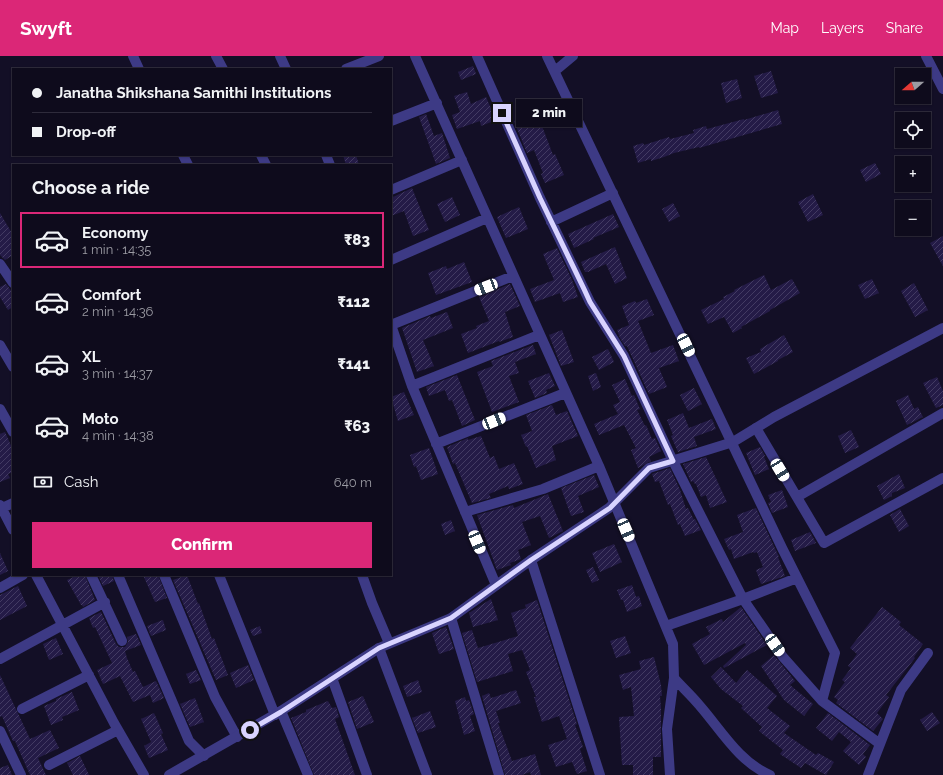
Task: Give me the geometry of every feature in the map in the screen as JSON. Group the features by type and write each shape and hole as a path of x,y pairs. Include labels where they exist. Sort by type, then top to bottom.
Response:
{"street":[{"path":"132,56 138,68"},
{"path":"216,56 222,68"},
{"path":"280,56 286,68"},
{"path":"349,68 379,56"},
{"path":"415,56 599,466 673,644 674,678 668,729 670,775"},
{"path":"477,56 551,222 590,302 624,356 673,461 743,599 783,657 822,701 880,744"},
{"path":"547,56 797,578 835,654 822,701"},
{"path":"555,72 573,56"},
{"path":"926,56 943,89"},
{"path":"392,121 436,103"},
{"path":"392,190 462,160"},
{"path":"551,222 613,193"},
{"path":"392,260 488,218"},
{"path":"0,264 12,282"},
{"path":"392,325 513,276"},
{"path":"392,328 412,386 496,585"},
{"path":"169,775 278,713 379,648 451,618 531,560 610,508 649,468 733,442 774,417 943,328"},
{"path":"412,386 539,335"},
{"path":"0,345 12,365"},
{"path":"436,444 565,393"},
{"path":"0,409 12,430"},
{"path":"797,497 943,413"},
{"path":"756,428 824,543 943,478"},
{"path":"465,512 543,489 599,466"},
{"path":"12,503 1,508 12,528"},
{"path":"531,560 600,775"},
{"path":"0,588 21,576"},
{"path":"37,576 118,730 144,775"},
{"path":"91,576 105,602 122,641"},
{"path":"118,576 189,741 204,756"},
{"path":"164,576 215,697 237,737"},
{"path":"219,576 278,713 308,775"},
{"path":"362,576 372,603 390,643"},
{"path":"666,626 797,578"},
{"path":"0,659 105,602"},
{"path":"451,618 499,775"},
{"path":"379,648 427,775"},
{"path":"868,775 901,690 928,653"},
{"path":"22,710 89,675"},
{"path":"332,678 367,775"},
{"path":"674,678 699,705 732,746 759,770 770,775"},
{"path":"49,765 118,730"},
{"path":"0,731 21,775"}],"building":[{"path":"473,66 476,74 461,80 458,72"},
{"path":"771,71 778,93 761,98 754,76"},
{"path":"737,79 742,98 726,103 721,83"},
{"path":"467,92 471,104 486,97 496,120 481,126 480,121 457,129 452,115 460,112 454,96"},
{"path":"558,99 565,115 542,126 553,155 555,154 564,175 545,183 541,174 543,173 534,150 527,153 514,121 537,112 536,109"},
{"path":"778,110 782,124 699,148 674,153 651,161 651,159 638,163 633,146 643,143 644,145 669,137 670,139 694,133 693,130 706,126 707,129"},
{"path":"426,114 434,136 442,133 450,158 436,164 419,117"},
{"path":"343,156 356,156 359,164 346,164"},
{"path":"875,163 881,174 866,182 860,170"},
{"path":"412,188 429,230 413,236 404,211 392,216 392,198"},
{"path":"813,194 823,215 808,222 798,202"},
{"path":"452,197 460,215 445,222 437,204"},
{"path":"673,203 680,216 669,222 662,209"},
{"path":"519,207 528,229 506,238 497,217"},
{"path":"0,213 12,233 12,256 5,260 0,255"},
{"path":"613,214 619,227 574,248 568,234"},
{"path":"943,236 943,266 930,243"},
{"path":"615,247 627,278 615,284 606,264 585,272 581,262"},
{"path":"557,248 578,297 563,302 560,293 535,302 530,289 554,280 543,254"},
{"path":"464,262 472,282 436,295 428,273 446,266 447,269"},
{"path":"764,275 771,290 792,279 800,293 733,333 724,317 708,324 701,310 724,299 723,297 735,291 734,290"},
{"path":"872,279 879,293 865,299 858,285"},
{"path":"914,283 928,310 915,317 901,291"},
{"path":"6,284 12,292 12,308 8,310 0,297 0,287"},
{"path":"510,284 520,306 505,312 513,337 468,353 461,334 477,328 476,326 489,321 479,297"},
{"path":"647,299 654,315 638,321 651,353 673,345 679,361 659,368 667,387 649,394 627,346 625,346 620,338 617,330 629,325 622,306 635,301 636,303"},
{"path":"447,312 453,328 423,340 434,366 417,372 402,328 430,316 431,318"},
{"path":"562,330 574,362 561,366 549,335"},
{"path":"784,335 793,352 754,374 746,358 761,352 760,349"},
{"path":"533,345 536,354 515,362 519,373 509,376 519,402 492,412 477,372 493,366 491,361"},
{"path":"608,349 614,362 599,370 592,357"},
{"path":"549,373 555,386 546,390 547,393 535,398 528,381"},
{"path":"596,373 601,387 593,391 588,376"},
{"path":"457,375 475,420 462,426 452,400 449,401 445,390 429,396 426,387"},
{"path":"937,377 943,391 943,405 936,408 923,383"},
{"path":"625,379 632,396 634,395 640,409 637,410 645,426 646,425 652,439 655,438 661,451 649,457 651,461 638,468 631,450 636,448 624,425 599,435 594,424 618,414 613,405 620,402 612,385"},
{"path":"694,388 702,404 688,411 680,395"},
{"path":"404,392 414,415 398,421 392,397"},
{"path":"908,395 914,409 918,407 923,417 907,425 896,401"},
{"path":"552,405 556,415 567,411 578,436 552,446 556,460 536,468 521,435 532,431 526,415"},
{"path":"683,413 689,428 712,419 716,429 694,437 697,446 678,452 671,436 673,435 667,420"},
{"path":"851,430 859,447 845,453 838,436"},
{"path":"5,432 12,448 12,472 8,474 10,478 0,482 0,434"},
{"path":"481,436 490,458 494,456 499,469 514,463 523,484 509,489 508,486 489,494 491,498 472,503 455,463 453,464 447,447 468,438 468,440"},
{"path":"760,447 765,456 764,457 769,469 755,475 746,453"},
{"path":"429,448 438,474 421,480 410,455"},
{"path":"706,457 727,502 710,508 706,495 701,497 696,484 693,481 691,482 683,464"},
{"path":"670,468 680,490 686,509 688,508 701,530 685,536 680,524 678,525 670,504 668,505 659,481 655,482 652,474"},
{"path":"899,474 905,488 892,493 892,496 884,500 877,486"},
{"path":"594,475 599,487 578,496 584,512 571,516 561,488"},
{"path":"782,490 788,507 772,513 768,503 771,502 768,495"},
{"path":"548,494 563,531 549,538 540,516 522,522 531,545 518,550 521,559 510,563 511,565 497,570 477,515 513,505 514,508"},
{"path":"756,508 779,557 785,576 761,584 756,570 763,567 757,552 734,559 731,549 729,550 724,539 743,532 737,515"},
{"path":"900,509 909,526 899,532 890,515"},
{"path":"451,520 455,531 445,535 441,524"},
{"path":"810,532 816,543 795,551 791,540"},
{"path":"614,544 622,562 600,572 592,553"},
{"path":"0,553 8,571 0,575"},
{"path":"593,567 599,580 592,583 586,570"},
{"path":"76,576 85,576 95,600 83,607 67,580"},
{"path":"98,576 112,576 114,581 103,586"},
{"path":"143,576 158,576 167,598 155,602"},
{"path":"187,576 228,675 216,680 173,580"},
{"path":"632,585 636,597 639,596 642,606 627,612 623,600 621,600 617,590"},
{"path":"18,586 27,606 0,620 0,595"},
{"path":"491,599 498,620 473,627 469,613"},
{"path":"537,600 583,747 580,749 587,771 577,774 572,762 556,767 548,745 567,739 559,716 542,722 534,697 536,697 526,672 530,670 522,650 508,654 513,671 477,682 462,633 472,630 478,648 518,636 511,613 526,608 525,605"},
{"path":"741,607 767,645 724,668 723,666 746,645 745,643 704,665 692,644 710,634 706,627 722,619 723,622"},
{"path":"882,607 901,622 899,625 923,644 914,657 915,658 886,695 889,697 877,713 883,719 873,731 836,703 838,700 834,697 845,682 842,680 851,668 848,666 857,654 850,648"},
{"path":"101,612 116,644 119,647 125,647 128,642 127,637 136,634 141,645 125,651 133,672 135,671 143,687 156,681 164,698 153,703 150,695 133,702 120,676 103,684 97,670 112,663 95,627 93,628 89,618"},
{"path":"163,620 166,630 151,636 147,626"},
{"path":"260,626 262,633 253,636 250,630"},
{"path":"446,627 454,649 439,654 432,633"},
{"path":"625,636 631,653 616,658 610,641"},
{"path":"56,638 63,654 49,660 43,644"},
{"path":"774,655 795,681 790,685 813,704 804,716 784,700 761,666"},
{"path":"654,657 661,685 662,696 660,696 661,757 653,757 653,775 633,775 633,765 622,765 619,717 634,716 631,687 623,690 619,675 641,669 639,661"},
{"path":"248,665 254,680 236,688 230,673"},
{"path":"721,667 736,683 747,670 777,696 767,708 790,726 784,733 816,755 818,753 834,762 826,775 805,763 801,768 780,754 783,750 759,731 762,727 741,708 743,706 721,689 711,677"},
{"path":"196,670 201,680 190,684 186,674"},
{"path":"0,675 30,739 50,730 59,748 38,758 46,775 30,775 15,741 13,741 2,716 0,717"},
{"path":"418,680 422,692 407,697 403,686"},
{"path":"516,690 521,703 496,711 500,723 498,723 512,761 535,754 541,775 531,775 530,772 522,775 505,775 482,696 489,693 491,698"},
{"path":"72,692 79,710 62,717 63,720 51,725 44,706"},
{"path":"363,696 374,722 357,729 348,702"},
{"path":"465,697 466,701 469,700 474,714 470,716 475,731 464,735 455,701"},
{"path":"195,698 204,722 190,727 180,704"},
{"path":"328,701 332,708 336,707 339,717 335,719 355,775 314,775 291,718"},
{"path":"430,711 436,727 418,733 412,718"},
{"path":"932,712 940,723 927,731 920,720"},
{"path":"154,713 163,733 161,734 168,750 149,758 144,746 151,742 141,719"},
{"path":"828,713 870,745 863,754 866,757 859,765 843,751 851,742 839,732 832,741 816,728"},
{"path":"80,756 89,775 73,775 67,763"},
{"path":"8,765 12,775 0,775 0,768"}],"route":[{"path":"250,730 281,712 379,648 451,618 531,560 610,508 649,468 673,461 624,356 590,302 540,198 502,113"}]}
